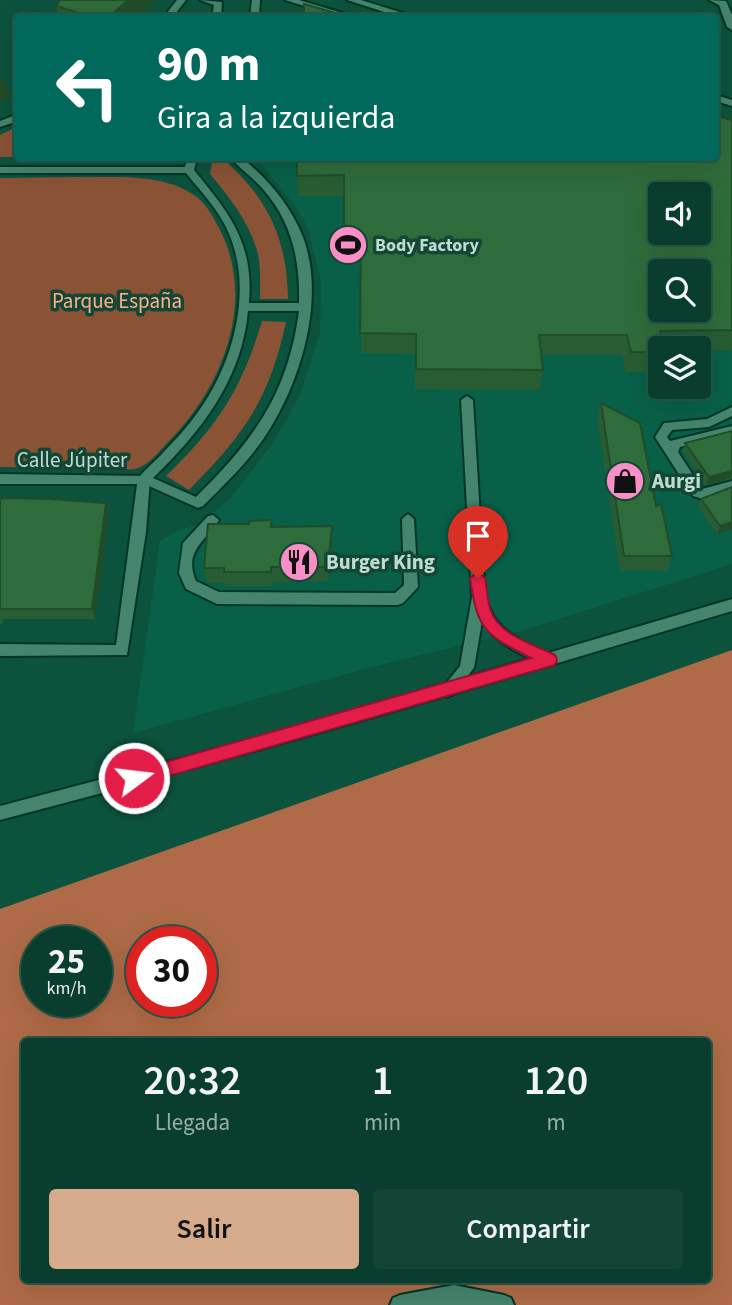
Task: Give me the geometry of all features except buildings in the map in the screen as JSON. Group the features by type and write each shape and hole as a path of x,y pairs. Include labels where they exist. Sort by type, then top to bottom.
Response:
{"street":[{"path":"170,14 182,0"},
{"path":"204,0 219,4 217,14"},
{"path":"289,0 340,14"},
{"path":"351,0 382,4 406,14"},
{"path":"713,0 723,2 732,27"},
{"path":"0,650 122,651 144,479 178,447 204,416 233,362 243,307 242,264 237,239 224,215 190,170 192,161"},
{"path":"144,479 198,503 247,453 272,412 296,355 306,307 302,252 295,233 275,198 239,161"},
{"path":"0,170 190,170"},
{"path":"243,307 306,307"},
{"path":"467,400 479,597 483,614 501,635 549,660"},
{"path":"732,411 709,423 668,426 661,437 698,493 732,486"},
{"path":"671,453 675,444 732,430"},
{"name":"Calle Júpiter","path":"0,479 144,479"},
{"path":"213,520 190,543 186,573 191,585 202,593 217,598 398,599 411,587 408,519"},
{"path":"447,691 467,668 479,597"},
{"path":"0,813 108,786 447,691 732,605"},
{"path":"400,1305 454,1295 504,1305"}],"shaded area":[{"path":"732,143 732,564 524,630 368,668 133,733 160,541 177,531 197,525 228,501 271,446 300,395 320,333 321,281 304,220 258,161 719,161 719,155"},
{"path":"732,650 732,1305 0,1305 0,909"}],"green space":[{"path":"14,128 14,157 0,157 0,135"},
{"path":"212,161 225,161 252,188 263,204 279,238 284,257 288,299 260,299 260,265 250,232 225,192 210,174"},
{"name":"Parque España","path":"0,178 151,179 181,188 202,202 219,228 230,256 235,284 229,341 219,368 189,418 155,456 142,466 134,469 0,467"},
{"path":"262,321 286,322 272,373 263,394 240,432 189,490 166,476 200,441 226,406 246,367"}],"place":[{"name":"Body Factory","path":"348,245"},
{"name":"Aurgi","path":"625,481"},
{"name":"Burger King","path":"299,562"}],"route":[{"path":"134,778 549,660 501,635 491,626 483,614 478,578"}]}
